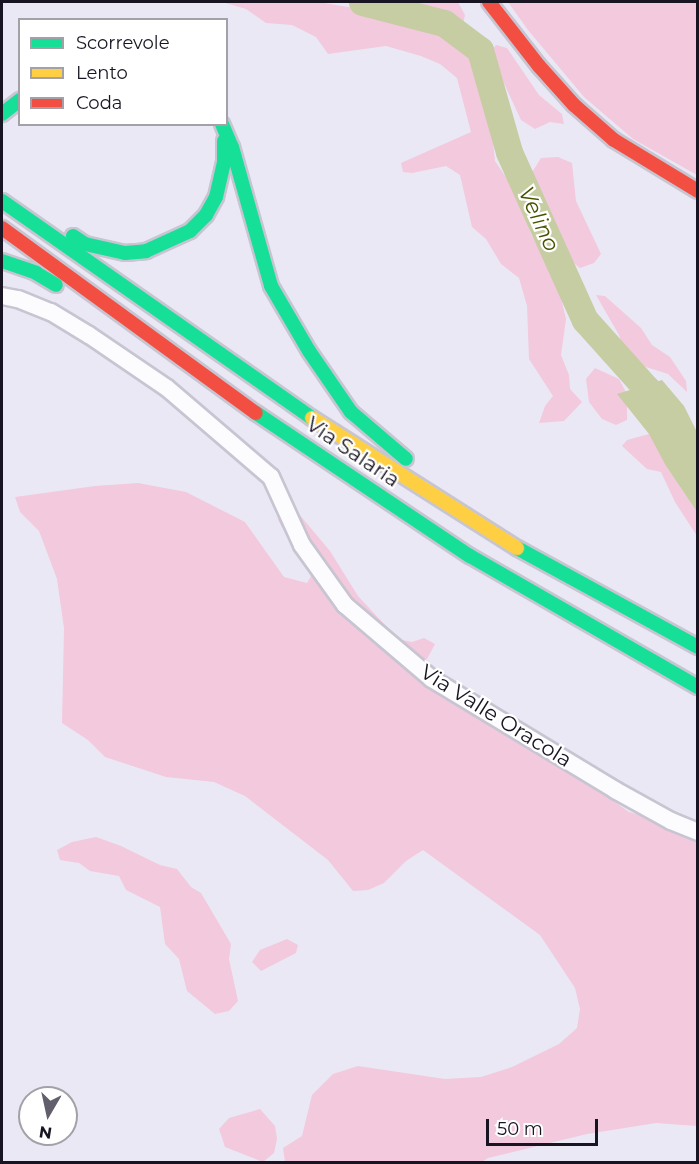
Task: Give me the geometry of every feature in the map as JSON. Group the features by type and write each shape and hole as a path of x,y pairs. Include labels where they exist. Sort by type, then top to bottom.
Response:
{"main road":[{"path":"489,2 539,66 574,105 614,140 698,191"},
{"path":"2,114 18,102"},
{"path":"2,189 85,244 125,253 146,251 190,231 206,215 216,196 224,163 222,126"},
{"path":"222,126 232,147 271,286 309,351 351,412 505,542"},
{"name":"Via Salaria","path":"2,201 280,397 505,542 698,647"},
{"name":"Via Salaria","path":"2,228 255,412 470,556 698,687"},
{"path":"2,261 36,273 255,412"}],"street":[{"name":"Via Valle Oracola","path":"2,296 18,299 51,312 99,342 167,388 271,477 302,545 345,605 432,679 615,790 671,821 698,831"}],"shaded area":[{"path":"222,2 318,2 360,9 440,31 465,48 479,73 492,131 495,161 516,192 531,234 558,285 566,319 561,355 569,375 570,389 582,402 564,421 539,423 545,406 553,396 529,359 527,306 519,278 501,264 486,239 472,227 460,175 446,166 412,173 403,172 401,163 471,132 457,78 440,64 386,46 328,54 316,37 292,25 266,23 246,9"},
{"path":"394,2 458,2 465,15 463,24"},
{"path":"508,2 697,2 697,175 633,139 584,97 528,30"},
{"path":"496,45 507,48 539,95 562,114 564,124 550,122 535,129 521,120 490,53"},
{"path":"558,157 572,163 576,201 601,254 594,263 580,268 558,251 544,228 531,174 541,158"},
{"path":"596,295 605,296 641,328 652,345 670,357 686,381 687,392 668,374 646,367 626,355 619,335"},
{"path":"595,368 619,379 627,394 627,420 616,425 602,419 589,402 586,379"},
{"path":"662,380 684,406 697,432 697,512 666,466 649,434 617,394"},
{"path":"649,434 662,444 666,466 697,512 697,536 675,502 661,472 647,469 622,446 627,440"},
{"path":"138,483 186,492 245,522 284,577 307,583 314,571 311,555 292,545 278,520 278,499 293,507 330,551 358,596 398,639 412,642 424,638 435,644 427,659 417,662 473,704 511,716 534,730 595,774 598,790 629,812 662,821 697,838 697,1126 656,1123 587,1134 488,1158 482,1162 285,1162 283,1148 302,1136 312,1095 333,1074 358,1066 445,1079 481,1077 512,1067 559,1044 577,1028 580,1009 575,988 540,935 423,850 406,861 384,883 368,890 353,891 328,860 245,796 214,782 166,777 105,757 88,740 62,723 64,628 57,579 39,531 20,512 15,497 95,486"},
{"path":"96,837 160,865 177,869 191,887 201,893 231,944 229,959 238,1001 229,1011 215,1014 187,991 179,959 165,944 160,907 126,890 119,876 90,871 79,863 60,860 57,850 72,842"},
{"path":"287,939 298,945 296,953 261,971 252,962 260,950"},
{"path":"260,1109 275,1126 277,1139 274,1153 263,1162 225,1147 219,1129 229,1118"}],"waterway":[{"name":"Velino","path":"362,2 444,23 480,50 509,152 585,320 647,389 698,483"}],"traffic: fast":[{"path":"2,114 18,102"},
{"path":"223,126 232,147 271,286 309,351 351,412 406,459"},
{"path":"73,236 85,244 125,253 146,251 190,231 206,215 216,197 224,163 224,141"},
{"path":"2,201 312,418"},
{"path":"2,261 36,273 56,285"},
{"path":"256,413 470,556 698,687"},
{"path":"517,548 698,647"}],"traffic: slow":[{"path":"312,418 517,548"}],"traffic: jam":[{"path":"489,2 539,66 574,105 614,140 698,191"},
{"path":"2,228 256,413"}]}
